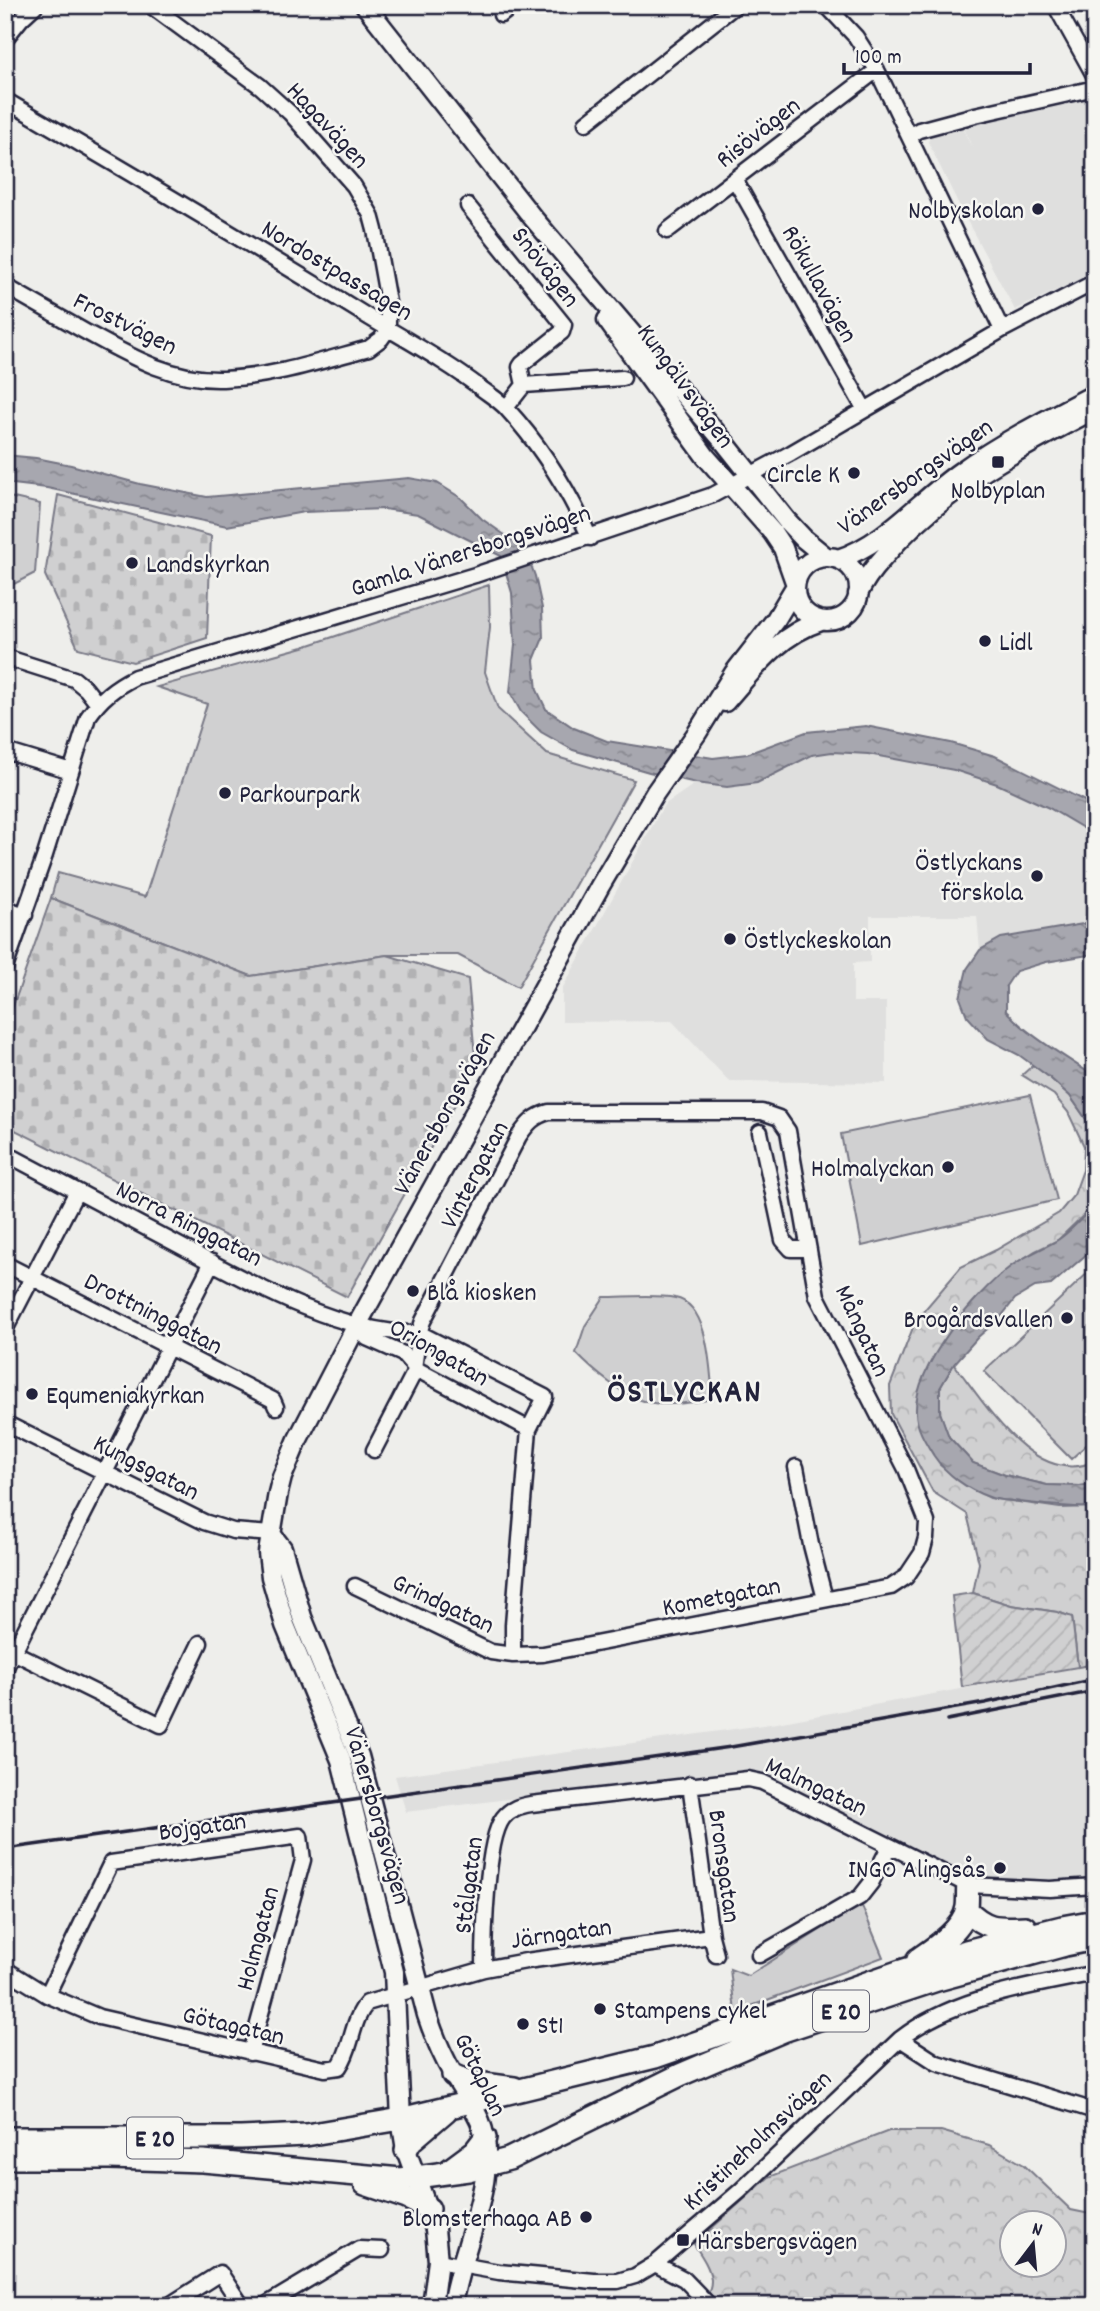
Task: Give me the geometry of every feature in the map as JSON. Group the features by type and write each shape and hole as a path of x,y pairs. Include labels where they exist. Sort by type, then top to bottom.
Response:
{"highway":[{"path":"901,1971 944,1942 967,1910 968,1885"},
{"path":"967,1910 978,1922 987,1926 1062,1927"},
{"name":"E 20","path":"5,2138 241,2138 306,2135 401,2119 655,2057 901,1971 966,1951 1095,1921"},
{"name":"E 20","path":"5,2158 181,2160 401,2179 444,2175 509,2159 680,2075 783,2031 937,1980 1095,1939"},
{"path":"453,2074 470,2082 526,2090"},
{"path":"406,2150 423,2129 460,2105"},
{"path":"444,2175 475,2151 485,2138"},
{"path":"347,2176 429,2209"}],"main road":[{"name":"Kungälvsvägen","path":"365,5 533,218 788,521 804,539 832,558"},
{"name":"Kungälvsvägen","path":"533,218 706,457 773,533 783,548 795,586"},
{"name":"Vänersborgsvägen","path":"832,558 862,550 928,495 992,450 1095,394"},
{"name":"Vänersborgsvägen","path":"858,594 863,583 906,532 956,491 998,463 1095,409"},
{"path":"817,558 832,558 845,562 855,573 858,580 857,601 846,614 830,621 821,621 802,610 796,600 795,586 803,567 817,558"},
{"name":"Vänersborgsvägen","path":"401,2119 394,1972 341,1760 285,1625 274,1587 268,1553 282,1477 298,1439 357,1325 528,1013 656,793 734,673 776,618 795,586"},
{"name":"Vänersborgsvägen","path":"697,733 777,645 789,635 821,621"},
{"name":"Vänersborgsvägen","path":"271,1534 282,1548 302,1618 359,1756 419,1988"},
{"name":"Götaplan","path":"419,1988 437,2045 453,2074 460,2105 480,2122 485,2138 487,2166 484,2188 460,2265 452,2306"},
{"path":"401,2119 406,2150 435,2229 438,2261 432,2306"}],"street":[{"path":"5,39 36,5"},
{"name":"Hagavägen","path":"150,5 270,95 315,139 354,186 375,230 388,302 388,330"},
{"path":"501,15 514,5"},
{"path":"586,123 736,5"},
{"path":"826,5 856,37 877,70 1002,330"},
{"path":"1055,5 1095,77"},
{"name":"Risövägen","path":"667,231 877,70"},
{"path":"910,135 919,130 975,115 1095,88"},
{"name":"Nordostpassagen","path":"5,100 439,359 506,408 553,469 576,506 590,538"},
{"name":"Rökullavägen","path":"735,180 865,410"},
{"name":"Snövägen","path":"468,206 564,325 562,332 522,364 520,367 524,385 506,408"},
{"name":"Gamla Vänersborgsvägen","path":"5,968 88,717 97,704 119,685 135,677 494,569 713,495 1002,330 1095,282"},
{"name":"Frostvägen","path":"5,286 135,359 185,376 221,379 268,375 369,348 382,339 388,330"},
{"path":"524,385 623,378"},
{"path":"5,657 74,679 97,704"},
{"path":"5,751 71,771"},
{"path":"5,908 24,915"},
{"name":"Vintergatan","path":"374,1450 415,1368 423,1321 519,1136 537,1115 549,1112 762,1112 779,1118"},
{"name":"Mångatan","path":"779,1118 788,1131 817,1296 906,1469 927,1522 922,1553"},
{"path":"760,1132 783,1240 791,1249 809,1249"},
{"name":"Norra Ringgatan","path":"5,1153 212,1262 296,1302 357,1325"},
{"path":"5,1330 77,1191"},
{"path":"5,1669 10,1650 212,1262"},
{"name":"Drottninggatan","path":"5,1264 272,1400 276,1407"},
{"name":"Oriongatan","path":"357,1325 400,1333 419,1333 545,1397 529,1429 513,1655"},
{"name":"Oriongatan","path":"357,1325 367,1338 402,1354 415,1368 529,1429"},
{"name":"Kungsgatan","path":"5,1423 204,1522 233,1531 271,1534"},
{"path":"796,1467 824,1595"},
{"name":"Kometgatan","path":"513,1655 554,1652 891,1587 906,1577 922,1553"},
{"name":"Grindgatan","path":"355,1586 475,1646 491,1652 513,1655"},
{"path":"10,1650 160,1725 200,1643"},
{"name":"Malmgatan","path":"510,1811 531,1804 690,1784 738,1779 762,1782 968,1885 1050,1889 1095,1886"},
{"name":"Bronsgatan","path":"690,1784 716,1955"},
{"name":"Stålgatan","path":"484,1969 484,1922 493,1845 502,1820 510,1811"},
{"name":"Bojgatan","path":"47,1995 111,1863 300,1836"},
{"name":"Holmgatan","path":"250,2053 303,1860 300,1836"},
{"path":"759,1955 860,1897 871,1883 889,1847"},
{"name":"Järngatan","path":"419,1988 484,1969 526,1961 711,1936"},
{"name":"Götagatan","path":"5,1969 47,1995 99,2017 325,2069 339,2067 346,2056 358,2013 367,2003 419,1988"},
{"name":"Kristineholmsvägen","path":"438,2261 499,2272 618,2281 635,2276 655,2264 752,2180 920,2023 946,2010 1017,1990 1095,1973"},
{"path":"900,2039 937,2063 1095,2111"},
{"path":"264,2306 359,2249 382,2250"},
{"path":"655,2264 684,2278 710,2306"},
{"path":"168,2306 220,2273 242,2306"}],"shaded area":[{"name":"Nolbyskolan","path":"1095,92 1095,272 1015,310 928,142 931,134 961,125 972,148 963,125"},
{"name":"Östlyckeskolan","path":"832,752 868,754 954,770 997,784 1049,808 1095,835 1095,922 1001,938 980,950 977,916 870,916 870,962 853,963 853,1002 886,1002 886,1083 729,1081 672,1021 562,1022 562,989 664,805 696,783 727,787 757,783 812,755"},
{"path":"1095,1664 1095,1880 1034,1885 960,1875 739,1770 406,1812 395,1776 777,1723"}],"green space":[{"path":"58,495 211,536 207,638 133,662 78,648 45,575"},
{"path":"5,496 40,504 35,573 14,584 5,583"},
{"path":"489,585 490,627 485,672 498,709 547,754 634,780 518,987 458,955 387,955 251,976 51,898 58,873 145,897 207,704 157,687 303,647"},
{"path":"51,898 251,976 387,955 468,979 476,1067 347,1297 5,1125 5,1029"},
{"path":"1033,1065 1070,1096 1095,1132 1095,1204 1058,1240 1009,1268 987,1288 949,1333 930,1364 940,1465 965,1485 990,1498 1060,1508 1095,1507 1095,1664 1078,1667 1072,1617 1011,1605 973,1593 979,1563 967,1514 933,1492 891,1414 890,1386 916,1320 961,1267 1059,1213 1074,1195 1083,1170 1084,1146 1068,1112 1054,1095 1022,1075"},
{"name":"Holmalyckan","path":"1030,1095 1057,1200 862,1246 841,1134"},
{"name":"Brogårdsvallen","path":"1095,1266 1095,1437 1071,1459 984,1371"},
{"path":"659,1296 687,1303 702,1325 709,1357 713,1399 672,1404 647,1402 619,1389 599,1375 576,1353 585,1326 604,1297"},
{"path":"954,1364 996,1419 1032,1453 1052,1463 1073,1466 1095,1461 1095,1484 1047,1485 1005,1475 973,1463 949,1437 940,1413 940,1388"},
{"path":"973,1593 1011,1605 1072,1617 1078,1667 962,1687 952,1596"},
{"path":"861,1904 883,1957 735,2012 730,1969 748,1976"},
{"path":"889,2131 941,2131 989,2145 1024,2165 1071,2210 1095,2215 1095,2306 694,2306 703,2299 711,2284 708,2268 694,2244 769,2177"}],"water":[{"path":"5,455 71,465 140,484 207,497 409,478 437,483 461,498 482,519 525,549 535,576 542,608 543,638 534,660 537,690 546,709 574,728 607,741 713,758 747,754 806,732 866,726 951,743 995,756 1095,806 1095,835 1049,808 997,784 954,770 868,754 832,752 812,755 757,783 727,787 649,772 573,750 541,732 521,712 510,692 515,645 512,593 501,556 418,514 384,509 304,512 227,526 47,488 5,483"},
{"path":"1095,922 1095,954 1046,962 1016,971 1006,986 1006,1011 1037,1038 1095,1077 1095,1132 1070,1096 1049,1077 1019,1055 988,1039 967,1016 960,998 967,969 980,950 1001,938"},
{"path":"1095,1204 1095,1247 1051,1285 1035,1287 1015,1299 1000,1318 978,1337 954,1364 940,1388 940,1412 949,1437 973,1463 1005,1475 1047,1485 1095,1484 1095,1507 1058,1506 993,1498 958,1481 939,1463 918,1424 918,1394 925,1374 949,1332 980,1294 1015,1263 1066,1234"}],"railway":[{"path":"5,1849 731,1747 985,1703 1095,1679"},
{"path":"947,1720 1095,1691"}],"place":[{"name":"Nolbyskolan","path":"1038,209"},
{"name":"Nolbyplan","path":"998,462"},
{"name":"Circle K","path":"854,473"},
{"name":"Landskyrkan","path":"132,563"},
{"name":"Lidl","path":"985,641"},
{"name":"Parkourpark","path":"225,793"},
{"name":"Östlyckans förskola","path":"1037,876"},
{"name":"Östlyckeskolan","path":"730,939"},
{"name":"Holmalyckan","path":"948,1167"},
{"name":"Blå kiosken","path":"413,1291"},
{"name":"Brogårdsvallen","path":"1067,1318"},
{"name":"Equmeniakyrkan","path":"32,1394"},
{"name":"INGO Alingsås","path":"1000,1868"},
{"name":"Stampens cykel","path":"600,2009"},
{"name":"St1","path":"523,2024"},
{"name":"Blomsterhaga AB","path":"586,2217"},
{"name":"Härsbergsvägen","path":"683,2240"}],"district":[{"name":"ÖSTLYCKAN","path":"685,1389"}]}
